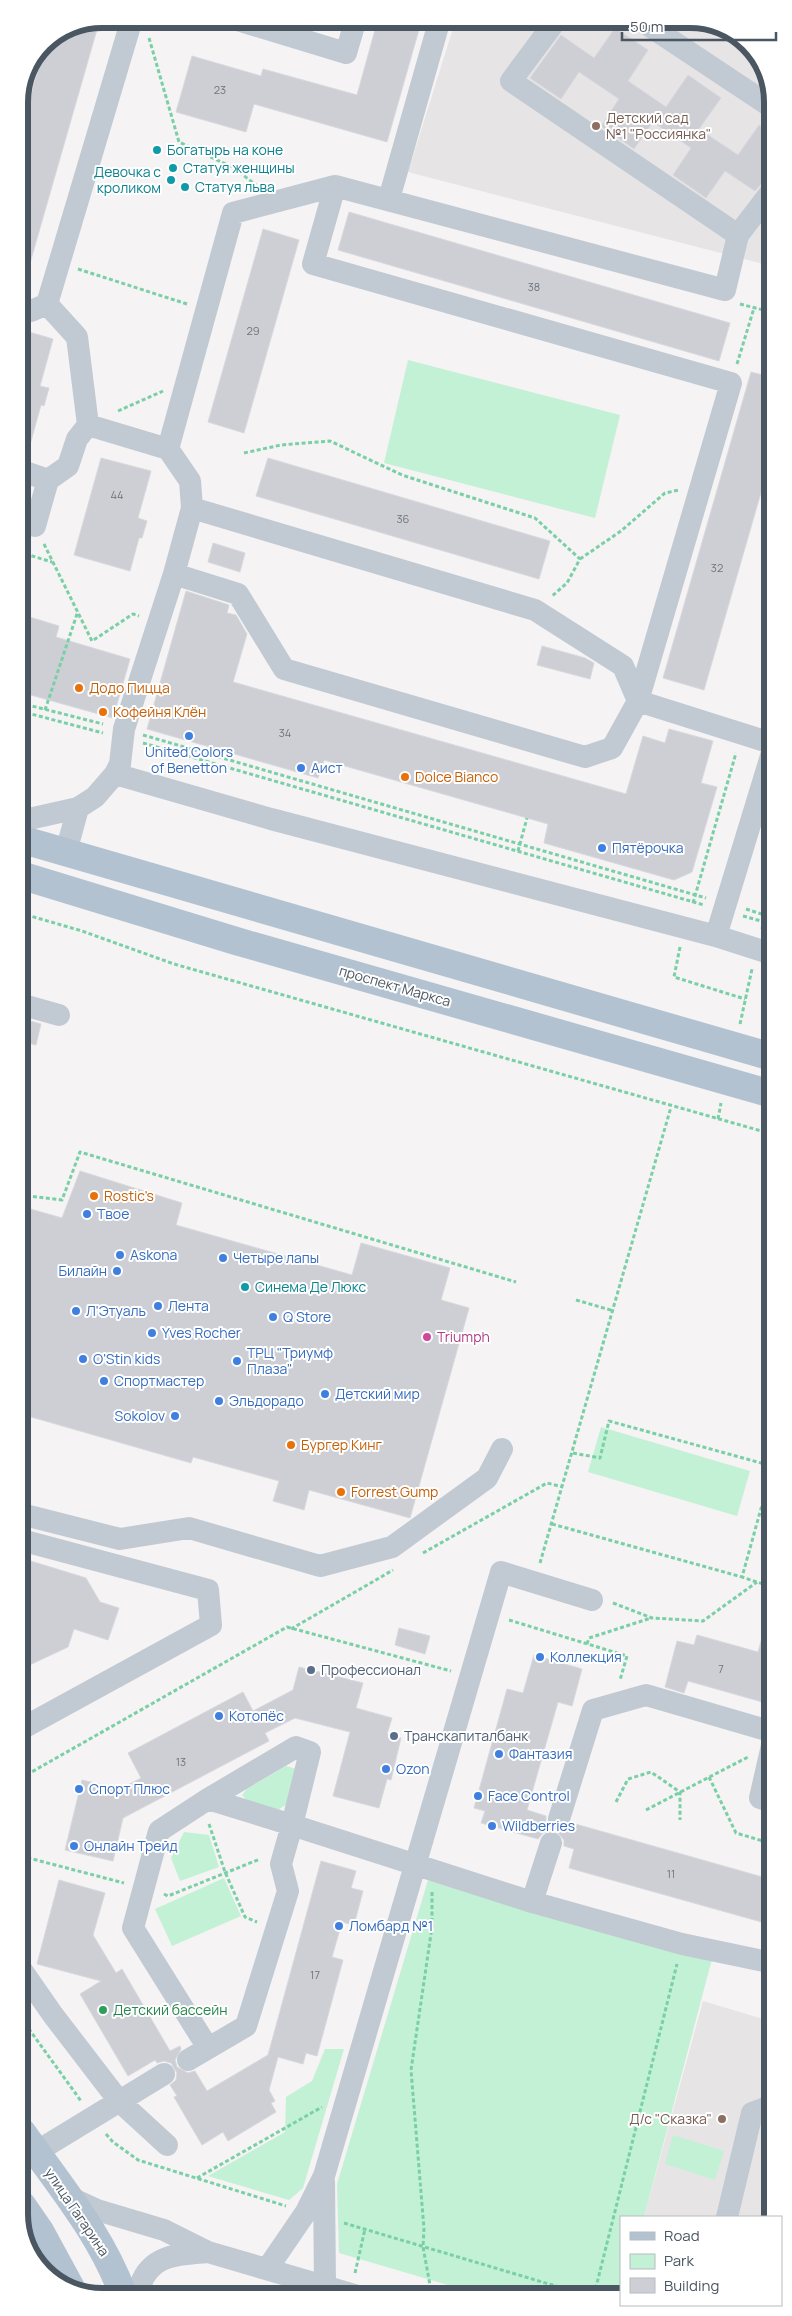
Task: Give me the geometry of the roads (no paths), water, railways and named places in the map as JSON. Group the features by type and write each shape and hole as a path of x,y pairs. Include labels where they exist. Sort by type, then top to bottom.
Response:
{"main road":[{"path":"28,841 764,1055"},
{"name":"проспект Маркса","path":"28,877 236,940 764,1092"},
{"name":"улица Гагарина","path":"29,2142 71,2198 114,2269 121,2288"},
{"path":"28,2213 67,2280"}],"street":[{"path":"47,304 129,28"},
{"path":"265,28 346,52 353,28"},
{"path":"389,199 437,28"},
{"path":"550,28 511,81 738,235"},
{"path":"653,28 764,102"},
{"path":"174,574 238,594 284,669 585,757 612,748 638,701 731,383 314,264 335,186"},
{"path":"168,450 233,213 335,186 725,290 738,235 764,200"},
{"path":"28,310 31,311 47,304"},
{"path":"36,526 48,480 68,466 77,439 88,425 77,337 47,304"},
{"path":"28,819 78,808 96,797 115,774 120,764 123,733 174,574 192,508 190,481 168,450 88,425"},
{"path":"28,473 48,480"},
{"path":"192,508 535,610 622,666 638,701 764,742"},
{"path":"115,774 271,819 716,936 764,952"},
{"path":"716,936 764,778"},
{"path":"66,852 78,808"},
{"path":"28,1006 59,1015"},
{"path":"28,1516 120,1539 189,1528 320,1566 392,1547 486,1478 502,1449"},
{"path":"28,1542 208,1590 211,1625 28,1725"},
{"path":"325,2287 315,2215 324,2176 424,1868 471,1676 501,1572 592,1600"},
{"path":"558,1819 593,1710 646,1695 764,1729"},
{"path":"188,2060 246,2026 288,1891 281,1864 310,1752 296,1747 205,1801 159,1831 133,1928 208,2048"},
{"path":"764,1779 760,1798 764,1799"},
{"path":"205,1801 292,1825 532,1902 682,1944 764,1961"},
{"path":"532,1902 551,1842"},
{"path":"28,1979 119,2101 167,2145"},
{"path":"29,2142 92,2116 164,2074"},
{"path":"727,2216 752,2113 764,2109"},
{"path":"71,2198 97,2210 164,2230 208,2252 329,2288"},
{"path":"267,2269 315,2215"},
{"path":"139,2288 151,2267 170,2256 208,2252"}],"place":[{"name":"Детский сад №1 \"Россиянка\"","path":"596,126"},
{"name":"Богатырь на коне","path":"157,150"},
{"name":"Статуя женщины","path":"173,168"},
{"name":"Девочка с кроликом","path":"171,180"},
{"name":"Статуя льва","path":"185,187"},
{"name":"Додо Пицца","path":"79,688"},
{"name":"Кофейня Клён","path":"103,712"},
{"name":"United Colors of Benetton","path":"189,736"},
{"name":"Аист","path":"301,768"},
{"name":"Dolce Bianco","path":"405,777"},
{"name":"Пятёрочка","path":"602,848"},
{"name":"Rostic's","path":"94,1196"},
{"name":"Твое","path":"87,1214"},
{"name":"Askona","path":"120,1255"},
{"name":"Четыре лапы","path":"223,1258"},
{"name":"Билайн","path":"117,1271"},
{"name":"Синема Де Люкс","path":"245,1287"},
{"name":"Лента","path":"158,1306"},
{"name":"Л'Этуаль","path":"76,1311"},
{"name":"Q Store","path":"273,1317"},
{"name":"Yves Rocher","path":"152,1333"},
{"name":"Triumph","path":"427,1337"},
{"name":"O'Stin kids","path":"83,1359"},
{"name":"ТРЦ \"Триумф Плаза\"","path":"237,1361"},
{"name":"Спортмастер","path":"104,1381"},
{"name":"Детский мир","path":"325,1394"},
{"name":"Эльдорадо","path":"219,1401"},
{"name":"Sokolov","path":"175,1416"},
{"name":"Бургер Кинг","path":"291,1445"},
{"name":"Forrest Gump","path":"341,1492"},
{"name":"Коллекция","path":"540,1657"},
{"name":"Профессионал","path":"311,1670"},
{"name":"Котопёс","path":"219,1716"},
{"name":"Транскапиталбанк","path":"394,1736"},
{"name":"Фантазия","path":"499,1754"},
{"name":"Ozon","path":"386,1769"},
{"name":"Спорт Плюс","path":"79,1789"},
{"name":"Face Control","path":"478,1796"},
{"name":"Wildberries","path":"492,1826"},
{"name":"Онлайн Трейд","path":"74,1846"},
{"name":"Ломбард №1","path":"339,1926"},
{"name":"Детский бассейн","path":"103,2010"},
{"name":"Д/с \"Сказка\"","path":"722,2119"}]}
